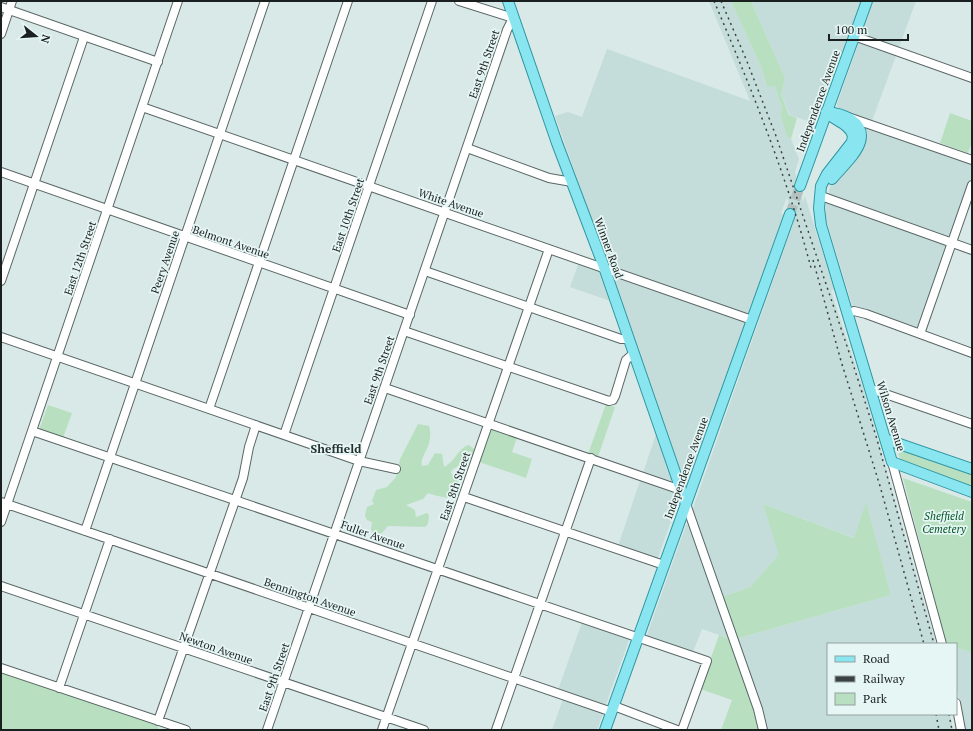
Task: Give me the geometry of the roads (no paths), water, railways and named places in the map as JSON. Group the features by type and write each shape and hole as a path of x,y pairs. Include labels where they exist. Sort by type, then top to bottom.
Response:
{"main road":[{"name":"Winner Road","path":"508,1 604,268 686,504"},
{"name":"Independence Avenue","path":"800,186 867,1"},
{"path":"821,196 860,142 860,134 857,127 848,117 840,113 826,112"},
{"name":"Wilson Avenue","path":"826,112 833,119 847,126 852,135 852,142 821,186 819,208 821,226 892,462"},
{"name":"Independence Avenue","path":"605,730 790,214"},
{"path":"885,439 972,469"},
{"path":"892,462 972,492"}],"street":[{"path":"1,34 5,9 12,1"},
{"name":"East 12th Street","path":"1,522 4,503 32,431 58,357 178,1"},
{"name":"Peery Avenue","path":"85,531 265,1"},
{"path":"209,409 348,1"},
{"name":"East 10th Street","path":"284,435 432,1"},
{"path":"459,1 514,18"},
{"path":"5,9 158,62"},
{"name":"East 9th Street","path":"267,730 467,148 508,30 514,18"},
{"path":"854,36 972,78"},
{"path":"1,281 84,37"},
{"name":"White Avenue","path":"142,107 752,320"},
{"path":"848,117 972,160"},
{"path":"467,148 549,178 572,182"},
{"name":"Belmont Avenue","path":"1,172 410,315"},
{"path":"920,334 972,185"},
{"path":"821,196 972,250"},
{"name":"East 8th Street","path":"382,730 437,569 464,497 548,249"},
{"path":"425,271 621,339 629,339"},
{"path":"848,313 854,311 866,314 972,353"},
{"path":"404,330 609,401 613,400 615,396 626,360 634,354"},
{"path":"1,337 359,461 396,469"},
{"path":"385,388 681,490"},
{"path":"871,389 972,424"},
{"path":"158,721 235,500 256,425"},
{"name":"Fuller Avenue","path":"32,431 707,661 682,730"},
{"path":"496,730 591,458"},
{"name":"Wilson Avenue","path":"892,462 942,643"},
{"path":"464,497 664,565"},
{"name":"Bennington Avenue","path":"4,503 514,678 677,730"},
{"path":"686,504 758,709 763,730"},
{"path":"59,688 83,614 110,539"},
{"name":"Newton Avenue","path":"1,586 424,730"},
{"path":"1,668 186,730"},
{"path":"957,708 962,730"}],"tunnel":[{"path":"790,214 800,186"}],"railway":[{"path":"714,1 755,99 780,166 811,268"},
{"path":"721,1 746,59 776,136 851,358 876,436 934,643"},
{"path":"813,260 841,361 880,486 924,643"},
{"path":"936,715 939,730"},
{"path":"949,715 952,730"}],"district":[{"name":"Sheffield","path":"336,448"}],"park label":[{"name":"Sheffield Cemetery","path":"944,522"}]}
